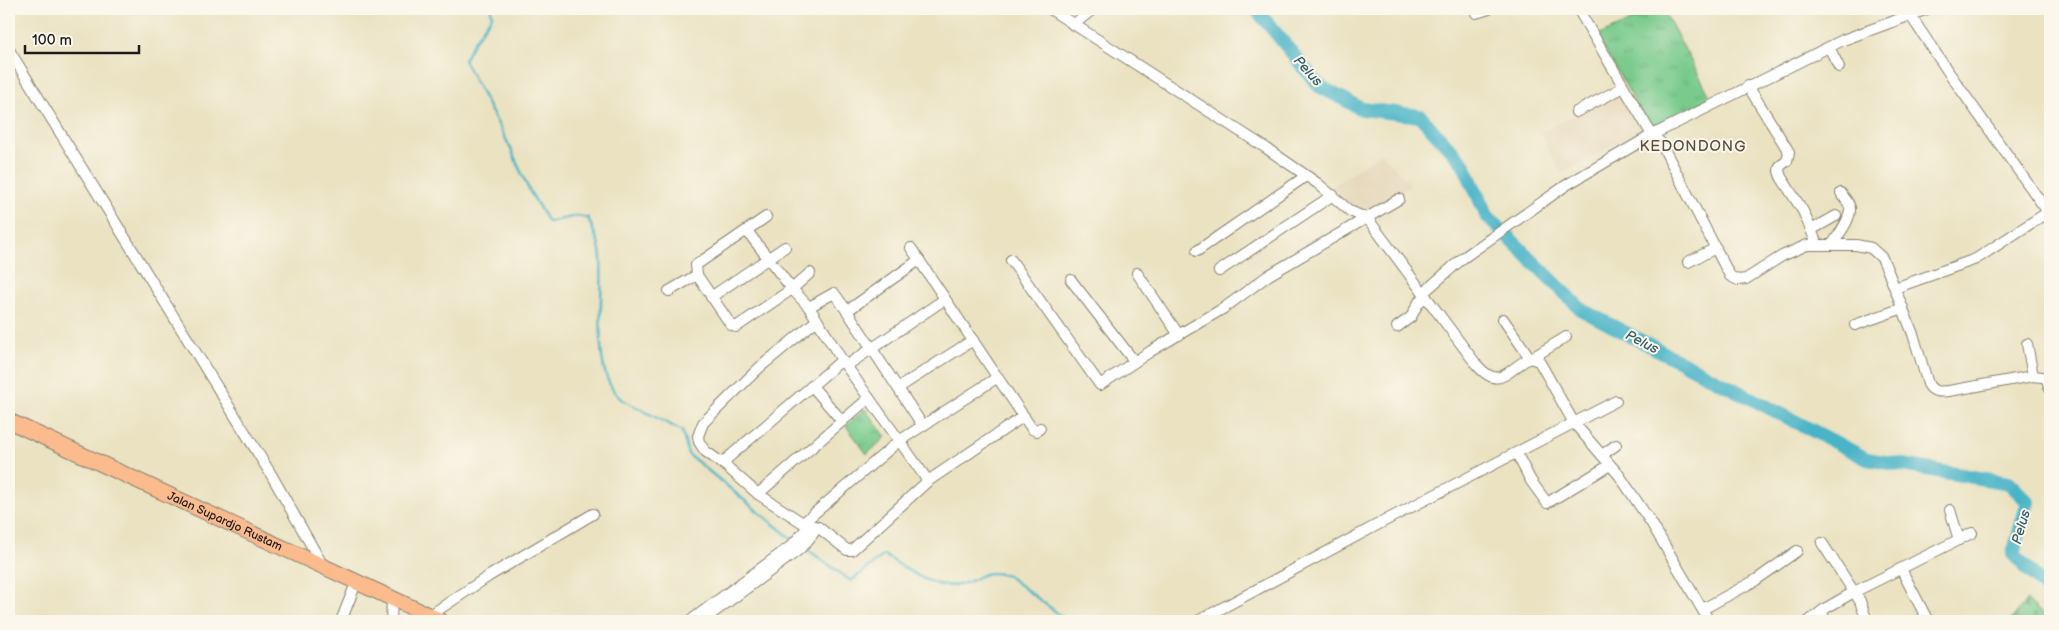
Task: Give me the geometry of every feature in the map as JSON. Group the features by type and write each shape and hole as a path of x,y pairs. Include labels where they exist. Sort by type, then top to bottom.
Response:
{"highway":[{"name":"Jalan Supardjo Rustam","path":"9,421 435,618"}],"street":[{"path":"1050,9 1235,128 1306,176 1350,211 1368,219 1476,364 1489,378 1502,376 1566,336"},
{"path":"1073,25 1093,9"},
{"path":"1476,13 1489,9"},
{"path":"1578,9 1652,135 1661,143 1730,276 1738,280 1746,278 1799,248 1817,244 1856,245 1871,248 1882,258 1913,334 1928,384 1934,390 1949,391 2033,376 2048,377 2050,389"},
{"path":"1397,327 1411,317 1424,295 1463,258 1568,184 1652,135 1748,86 1908,11 1927,9"},
{"path":"1894,288 1976,259 2047,214 1908,11"},
{"path":"1829,47 1839,67"},
{"path":"9,50 272,476 324,567"},
{"path":"1748,86 1789,152 1787,161 1780,166 1780,174 1802,211 1817,244"},
{"path":"1576,112 1624,87"},
{"path":"1197,251 1306,176"},
{"path":"1832,245 1850,210 1841,193"},
{"path":"1219,271 1333,196"},
{"path":"1011,260 1100,385 1134,361 1224,308 1269,275 1368,219 1399,199"},
{"path":"1811,230 1836,216"},
{"path":"766,217 698,263 696,268 698,275 711,296 733,327 792,289 810,273"},
{"path":"747,231 792,289 809,307 844,363 928,481"},
{"path":"711,296 785,247"},
{"path":"912,248 1032,429 1037,430 1040,428"},
{"path":"1688,262 1716,248"},
{"path":"847,311 919,260"},
{"path":"1137,273 1179,335"},
{"path":"669,291 698,275"},
{"path":"1071,280 1134,361"},
{"path":"809,307 834,293 923,426"},
{"path":"722,462 812,386 844,363 871,348 945,299"},
{"path":"1855,325 1902,308"},
{"path":"1504,319 1531,358 1539,362 1544,368 1574,423 1610,465 1652,524 1709,621"},
{"path":"817,320 759,368 703,423 698,436 699,442 705,451 722,462 758,494 810,525 845,549 850,551 928,481 1024,416"},
{"path":"898,388 973,340"},
{"path":"2027,344 2033,376"},
{"path":"702,621 798,545 810,525 899,441 998,377"},
{"path":"812,386 842,421"},
{"path":"758,494 869,398"},
{"path":"1198,621 1392,517 1517,454 1616,401"},
{"path":"1602,455 1616,446"},
{"path":"1517,454 1531,481 1545,502 1549,504 1610,465"},
{"path":"1950,510 1959,540"},
{"path":"435,618 489,576 593,514"},
{"path":"1808,621 1854,592 1972,533"},
{"path":"1822,543 1860,601 1867,621"},
{"path":"690,621 798,545"},
{"path":"1703,609 1756,580 1797,551"},
{"path":"1901,569 1928,621"},
{"path":"340,621 356,583"},
{"path":"391,621 392,598"},
{"path":"1821,612 1826,621"}],"shaded area":[{"path":"1620,91 1642,129 1561,174 1540,133"},
{"path":"1381,153 1411,185 1367,218 1329,189"}],"green space":[{"path":"1657,9 1663,9 1711,98 1650,128 1597,36"},
{"path":"865,409 886,437 867,454 846,426"},
{"path":"2027,600 2050,621 2010,621"}],"waterway":[{"path":"491,9 492,16 464,60 510,147 529,190 548,222 577,216 588,218 600,250 602,267 601,350 604,369 611,386 621,399 682,431 688,454 793,540"},
{"name":"Pelus","path":"1256,9 1319,86 1362,109 1420,116 1463,163 1487,216 1582,310 1867,459 2009,483 2028,502 2013,554 2050,592"},
{"path":"804,547 851,581 884,555 929,581 948,586 965,583 985,574 991,573 1008,576 1068,621"},
{"path":"1172,621 1178,618 1181,621"}],"district":[{"name":"KEDONDONG","path":"1693,146"}]}
